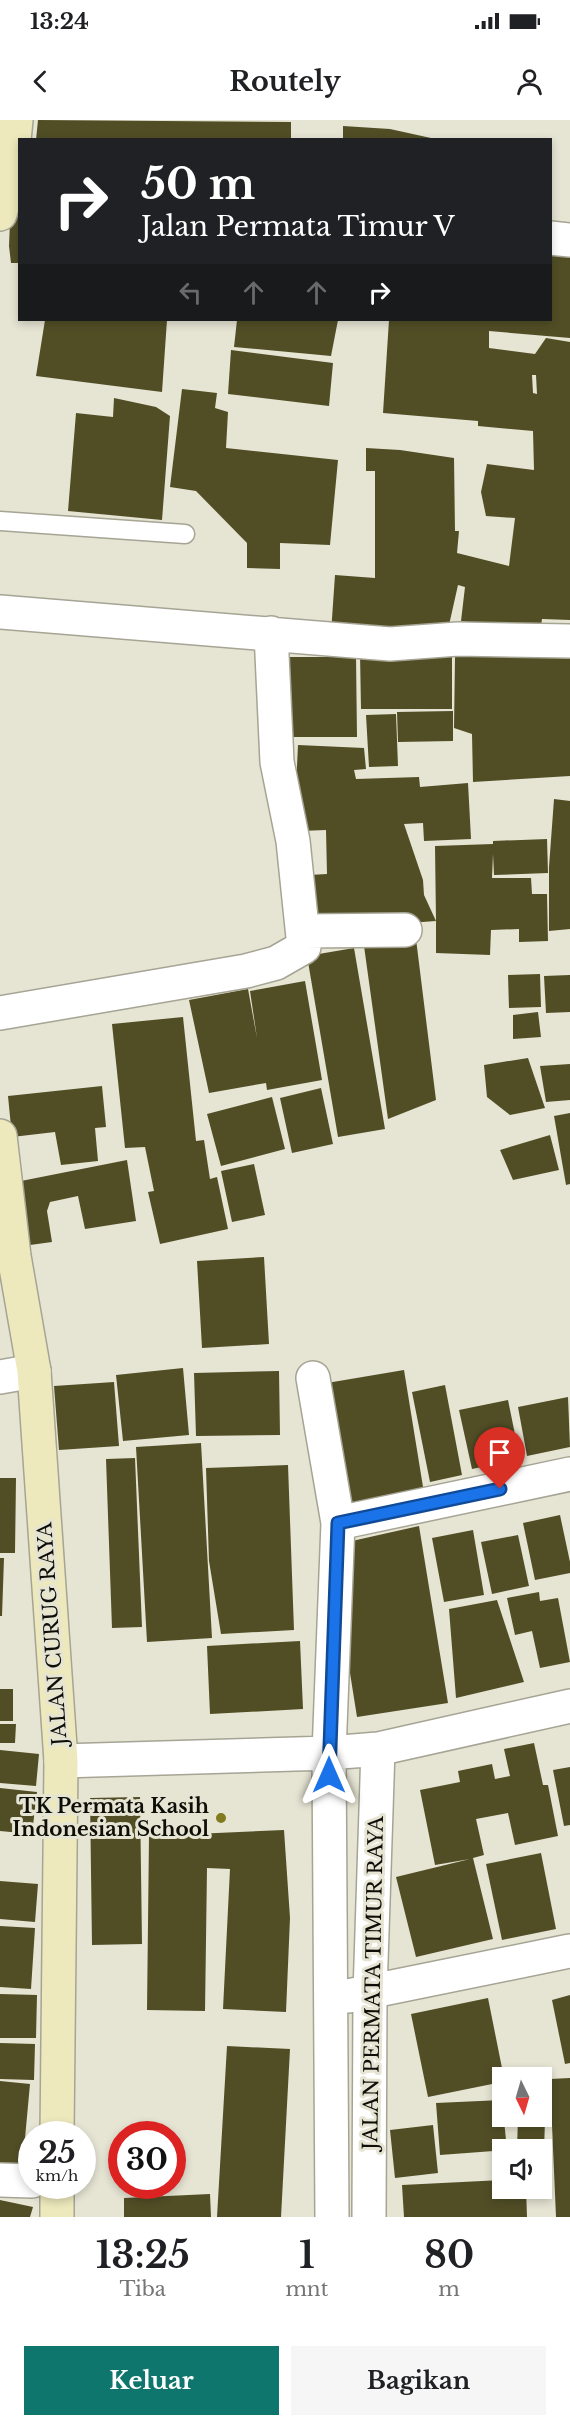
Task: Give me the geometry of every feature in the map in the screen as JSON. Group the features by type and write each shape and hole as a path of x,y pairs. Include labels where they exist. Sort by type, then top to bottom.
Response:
{"street":[{"path":"0,214 15,182 16,120"},
{"path":"552,238 570,240"},
{"path":"0,612 390,644 458,639 570,641"},
{"path":"0,1013 266,966 304,947 293,842 277,762 271,633"},
{"path":"304,931 405,930"},
{"name":"JALAN CURUG RAYA","path":"0,1136 14,1256 34,1371 61,1761 57,2121"},
{"path":"0,1377 34,1371"},
{"name":"JALAN PERMATA TIMUR RAYA","path":"313,1378 338,1523 329,1753 332,2217"},
{"path":"338,1523 570,1474"},
{"path":"61,1761 329,1753 378,1749 570,1706"},
{"name":"JALAN PERMATA TIMUR RAYA","path":"369,2217 370,1993 378,1749"},
{"path":"330,2000 570,1951"},
{"path":"0,2180 18,2181"},
{"path":"57,2199 57,2217"}],"lane":[{"path":"0,521 185,534"}],"building":[{"path":"38,120 291,122 291,138 36,138"},
{"path":"343,126 390,129 431,138 343,138"},
{"path":"18,195 18,263 11,263 9,246 11,197"},
{"path":"552,254 570,254 570,338 489,331 489,348 535,354 546,338 570,342 570,620 542,619 540,633 461,621 465,587 458,585 447,634 331,633 335,575 375,578 375,471 366,471 366,448 400,450 454,458 455,531 459,531 457,553 509,566 515,518 486,516 481,492 487,464 534,470 533,431 478,426 478,421 383,413 389,321 552,321","holes":["532,375 536,375 537,394 533,393"]},
{"path":"45,321 167,321 162,392 36,376"},
{"path":"237,321 338,321 331,356 234,347"},
{"path":"231,350 333,363 329,406 228,394"},
{"path":"182,389 217,393 215,408 228,412 226,448 338,460 330,545 280,543 280,569 247,568 247,543 196,491 170,487"},
{"path":"114,398 156,407 170,416 162,520 68,511 76,413 113,417"},
{"path":"463,650 570,659 570,776 473,782 472,734 454,728 455,657"},
{"path":"452,652 452,709 361,709 360,653"},
{"path":"289,657 356,657 357,737 289,737"},
{"path":"453,711 453,741 398,742 397,712"},
{"path":"396,714 398,766 369,767 366,715"},
{"path":"298,745 364,748 366,769 354,770 356,779 419,777 420,787 468,783 471,839 424,841 423,823 404,824 423,880 424,895 436,921 319,926 309,875 327,874 326,830 300,831 296,787"},
{"path":"554,799 570,801 570,929 549,931 549,867"},
{"path":"547,839 548,873 494,875 493,854 492,878 531,878 532,894 547,894 548,941 519,942 519,929 491,930 490,955 436,953 435,846"},
{"path":"416,939 436,1100 388,1119 364,946"},
{"path":"354,948 385,1129 338,1137 307,956"},
{"path":"540,974 541,1007 509,1008 508,975"},
{"path":"570,975 570,1012 546,1013 544,976"},
{"path":"305,981 322,1080 267,1090 266,1083 209,1093 189,1000 248,989 257,1038 250,991"},
{"path":"538,1012 541,1037 513,1039 513,1015"},
{"path":"183,1017 196,1141 204,1140 210,1179 217,1177 228,1229 160,1244 148,1192 154,1191 145,1147 125,1148 112,1024"},
{"path":"528,1058 545,1108 510,1115 487,1097 484,1065"},
{"path":"570,1064 570,1100 546,1102 540,1066"},
{"path":"102,1086 106,1127 95,1128 98,1161 61,1165 55,1132 12,1137 8,1096"},
{"path":"321,1088 333,1144 292,1153 280,1098"},
{"path":"272,1097 285,1149 221,1166 207,1114"},
{"path":"570,1113 570,1184 566,1185 554,1116"},
{"path":"550,1135 559,1170 513,1180 500,1150"},
{"path":"127,1160 136,1221 85,1229 78,1196 50,1202 47,1211 52,1242 30,1245 21,1181"},
{"path":"254,1164 265,1215 232,1222 221,1171"},
{"path":"264,1257 269,1344 202,1348 197,1261"},
{"path":"183,1368 189,1435 123,1441 116,1375"},
{"path":"404,1370 424,1493 341,1506 321,1384"},
{"path":"279,1371 280,1435 196,1436 194,1373"},
{"path":"114,1382 119,1446 59,1450 54,1386"},
{"path":"445,1385 462,1475 430,1482 412,1392"},
{"path":"568,1397 570,1447 527,1456 518,1407"},
{"path":"508,1400 520,1459 472,1469 459,1410"},
{"path":"201,1443 212,1638 147,1642 136,1447"},
{"path":"135,1458 142,1627 112,1628 106,1459"},
{"path":"288,1465 294,1630 221,1634 209,1561 206,1468"},
{"path":"0,1478 16,1478 15,1553 0,1553"},
{"path":"560,1515 570,1562 570,1573 535,1580 523,1523"},
{"path":"419,1526 448,1703 357,1717 343,1629 343,1543"},
{"path":"473,1530 484,1595 444,1602 432,1538"},
{"path":"518,1535 529,1586 492,1594 481,1542"},
{"path":"0,1558 4,1558 2,1616 0,1616"},
{"path":"539,1592 540,1601 558,1598 570,1662 540,1668 532,1631 515,1635 507,1598"},
{"path":"497,1600 524,1682 456,1698 449,1609"},
{"path":"300,1641 303,1709 210,1714 207,1646"},
{"path":"0,1689 13,1689 13,1721 0,1721"},
{"path":"0,1724 16,1724 15,1743 0,1743"},
{"path":"534,1743 543,1785 548,1785 558,1836 515,1845 508,1813 476,1819 484,1855 473,1858 493,1939 416,1957 396,1877 470,1859 435,1865 420,1790 460,1782 458,1771 492,1764 495,1779 510,1776 504,1749"},
{"path":"0,1750 39,1754 36,1786 0,1783"},
{"path":"570,1767 570,1825 564,1826 553,1770"},
{"path":"0,1788 37,1792 32,1834 0,1831"},
{"path":"140,1797 142,1944 92,1945 90,1798"},
{"path":"284,1830 290,1918 286,2012 223,2009 230,1869 207,1868 205,2011 147,2010 149,1836"},
{"path":"541,1853 556,1929 502,1940 486,1864"},
{"path":"0,1881 38,1884 35,1922 0,1919"},
{"path":"0,1926 35,1928 31,1989 0,1987"},
{"path":"0,1994 37,1995 36,2038 0,2038"},
{"path":"570,1995 570,2063 565,2064 552,2000"},
{"path":"488,1998 502,2067 492,2067 492,2084 428,2097 411,2014"},
{"path":"0,2043 35,2044 34,2080 0,2079"},
{"path":"227,2046 290,2049 281,2217 217,2217"},
{"path":"570,2078 570,2217 556,2217 552,2079"},
{"path":"0,2081 30,2084 27,2121 18,2121 18,2171 0,2169"},
{"path":"492,2100 492,2127 505,2127 506,2139 492,2139 492,2151 440,2155 436,2103"},
{"path":"433,2125 438,2173 395,2178 390,2130"},
{"path":"518,2127 545,2127 544,2139 517,2139"},
{"path":"492,2180 492,2199 526,2199 527,2217 404,2217 402,2185"},
{"path":"210,2194 211,2217 124,2217 124,2199 186,2199 186,2195"},
{"path":"0,2200 33,2207 30,2217 0,2217"}],"place":[{"name":"TK Permata Kasih Indonesian School","path":"221,1818"}],"route":[{"path":"329,1775 338,1523 500,1489"}]}
